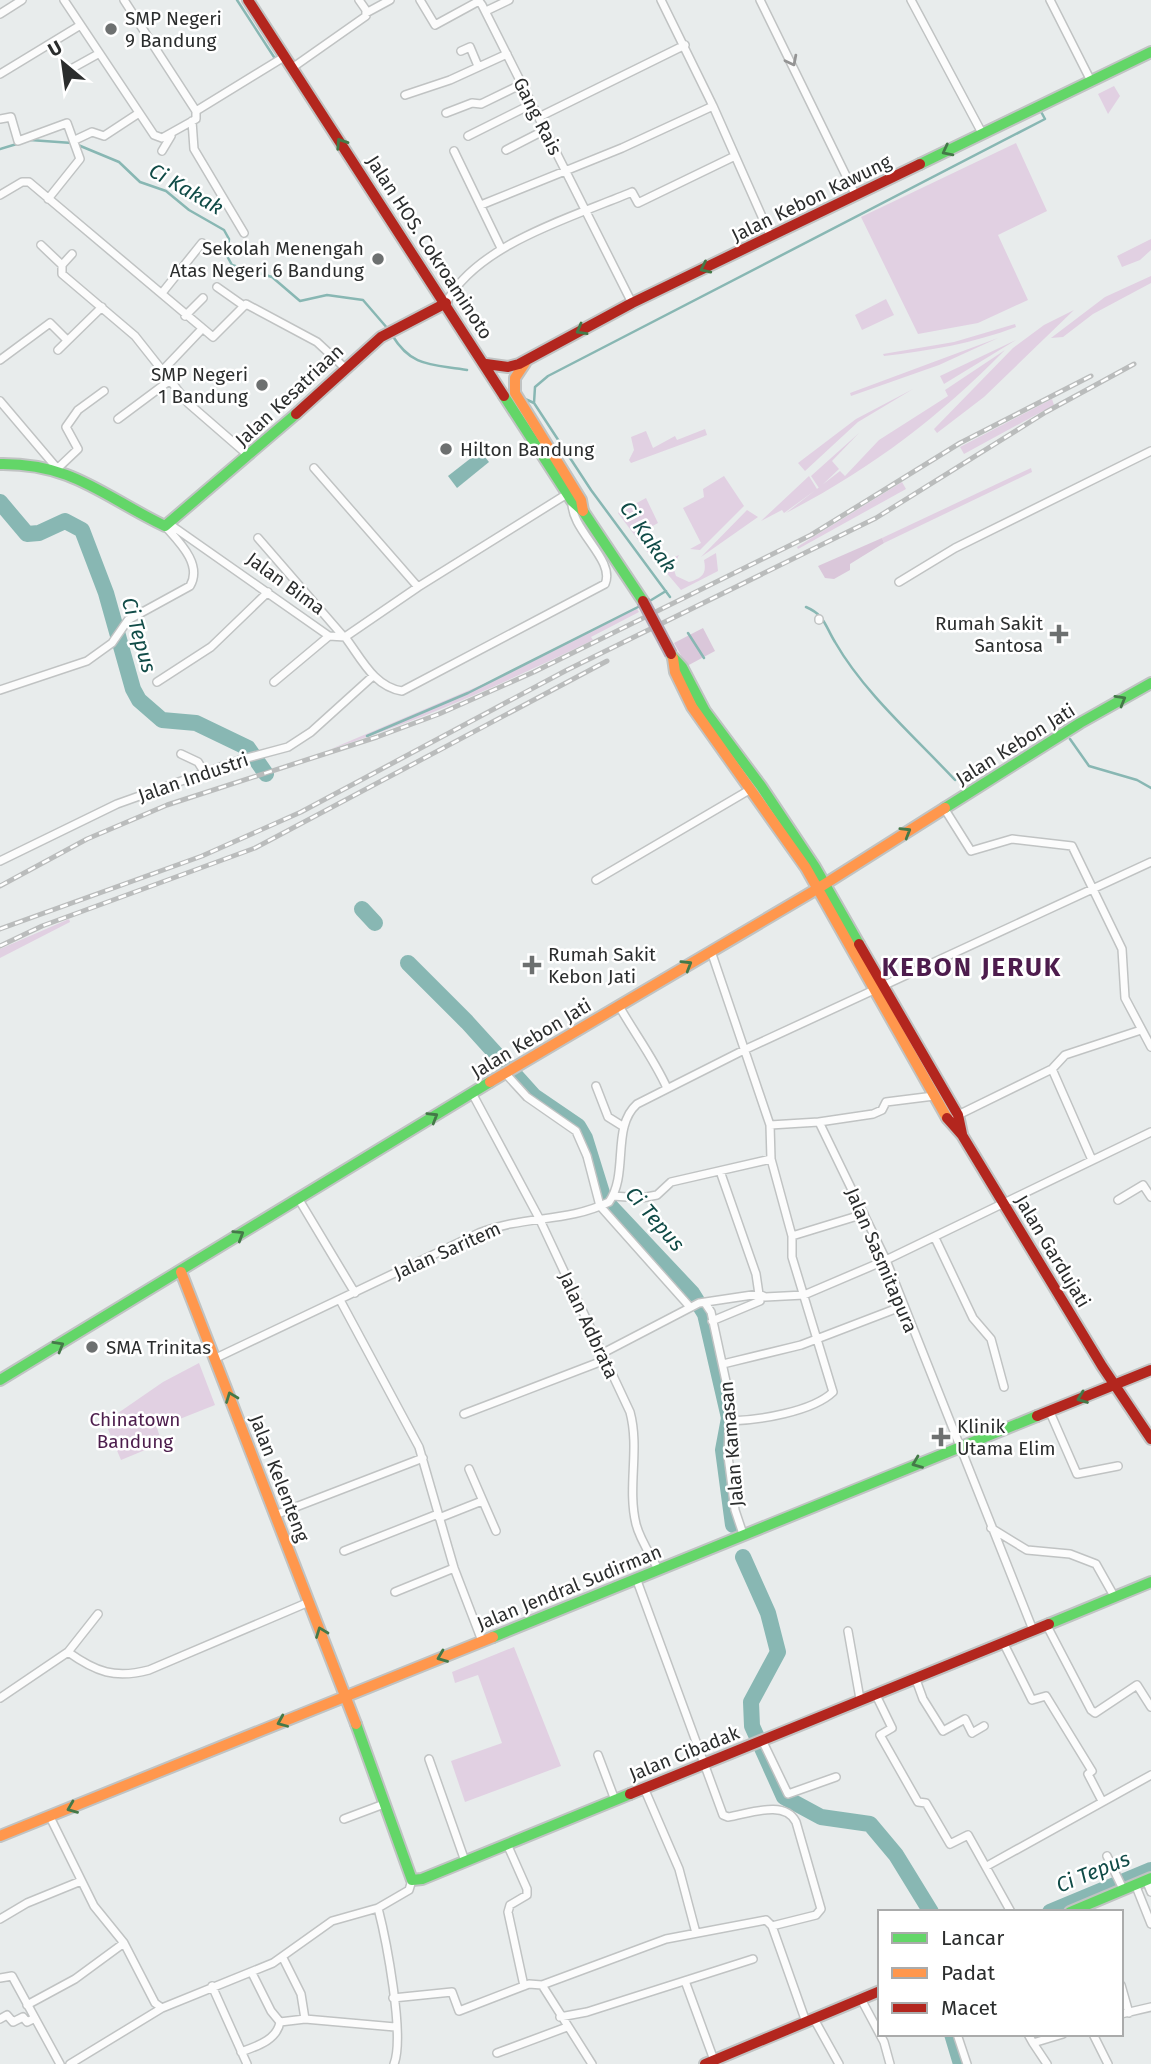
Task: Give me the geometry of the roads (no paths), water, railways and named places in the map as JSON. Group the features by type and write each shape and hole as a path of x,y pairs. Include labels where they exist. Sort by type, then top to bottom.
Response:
{"main road":[{"name":"Jalan HOS. Cokroaminoto","path":"253,2 284,57 486,364 569,498 583,511 643,601 672,656 682,667 751,789 811,869"},
{"name":"Jalan Kebon Kawung","path":"486,364 508,367 530,358 632,303 1151,52"},
{"name":"Jalan Kesatriaan","path":"167,524 249,456 386,333 446,303"},
{"name":"Jalan HOS. Cokroaminoto","path":"530,358 515,378 515,393 581,500 583,511"},
{"name":"Jalan Bima","path":"0,464 57,468 93,483 167,524"},
{"name":"Jalan Kebon Jati","path":"0,1380 506,1072 821,886 943,808 1151,683"},
{"name":"Jalan HOS. Cokroaminoto","path":"734,758 821,886"},
{"path":"796,901 811,869 826,873 848,868"},
{"name":"Jalan Gardujati","path":"821,886 962,1135 1114,1385 1151,1438"},
{"name":"Jalan Gardujati","path":"879,987 934,1096 953,1117"},
{"name":"Jalan Kelenteng","path":"181,1272 346,1696"},
{"name":"Jalan Jendral Sudirman","path":"0,1836 1151,1370"},
{"name":"Jalan Cibadak","path":"412,1880 422,1879 1151,1582"},
{"path":"346,1696 412,1880"},
{"path":"1077,1910 1121,1885 1144,1881"},
{"path":"710,2062 878,1993"}],"street":[{"path":"0,13 22,0"},
{"path":"64,0 98,54 158,138 172,135 196,119 196,111 124,0"},
{"path":"359,0 366,11"},
{"path":"292,68 366,11 390,0"},
{"path":"420,0 435,25 479,1 486,11 509,0"},
{"path":"661,0 685,45 771,237"},
{"path":"760,0 856,196"},
{"path":"911,0 982,133"},
{"path":"1050,0 1091,81"},
{"name":"Gang Rais","path":"486,11 588,210 600,243 632,303"},
{"path":"0,74 79,26"},
{"path":"539,117 685,45"},
{"path":"461,51 470,47 478,66"},
{"path":"71,69 98,54"},
{"path":"405,94 450,80 507,54"},
{"path":"196,111 284,57"},
{"path":"446,113 472,103 481,104 522,84"},
{"path":"468,136 532,104"},
{"path":"481,205 568,171 713,106"},
{"path":"77,144 92,132 104,136 139,113"},
{"path":"0,119 12,117 18,141 67,123 77,144 80,159 48,199"},
{"path":"192,121 194,149 244,233"},
{"path":"506,150 545,130"},
{"path":"162,151 172,135"},
{"path":"454,151 501,248"},
{"path":"446,303 455,285 501,248 632,192 638,203 735,156"},
{"path":"0,195 26,181 162,293 201,330 215,336 249,304 317,342 345,369"},
{"path":"162,293 202,243"},
{"path":"41,245 62,270 135,336 188,403 249,456"},
{"path":"62,270 72,254"},
{"path":"217,287 244,306"},
{"path":"185,316 204,298"},
{"path":"58,350 102,307"},
{"path":"0,360 50,323 67,340"},
{"path":"162,371 201,330"},
{"path":"118,419 169,381"},
{"path":"0,401 57,468 78,449 66,427 70,418 104,391"},
{"path":"900,582 955,548 1151,451"},
{"path":"314,467 418,587"},
{"path":"258,538 344,637 373,676 394,690 402,691 605,584 606,567 578,524 569,498 418,587 344,637"},
{"path":"0,691 88,661 112,643 128,620 183,592 193,580 191,560 167,524"},
{"name":"Jalan Bima","path":"167,524 329,636 344,637"},
{"path":"157,682 211,647 268,592"},
{"path":"274,682 329,636"},
{"name":"Jalan Industri","path":"0,861 117,804 243,759 286,747 311,732 373,676"},
{"path":"181,754 198,762 205,773"},
{"path":"596,880 751,789"},
{"path":"943,808 971,851 1012,839 1072,846 1122,949 1125,998 1151,1047"},
{"path":"606,1202 629,1111 667,1088 744,1050 1151,862"},
{"path":"711,951 769,1125 771,1159 792,1237 792,1257 832,1394 766,1418 730,1421"},
{"path":"619,1006 643,1049 653,1058 667,1088"},
{"path":"953,1117 1052,1069 1065,1055 1141,1030"},
{"path":"1052,1069 1092,1160"},
{"name":"Jalan Kamasan","path":"506,1072 527,1097 576,1131 606,1202 712,1321 723,1364 730,1421 728,1456 738,1536"},
{"path":"596,1086 608,1117 624,1127"},
{"name":"Jalan Adbrata","path":"472,1093 539,1218 630,1412 635,1430 635,1519 640,1537 658,1569"},
{"path":"769,1125 819,1122 873,1114 882,1110 886,1102 934,1096"},
{"name":"Jalan Sasmitapura","path":"819,1122 886,1260 1033,1630"},
{"path":"464,1414 604,1356 697,1305 759,1294 765,1297 804,1295 935,1238 1151,1132"},
{"name":"Jalan Saritem","path":"216,1358 479,1233 539,1218 578,1215 606,1202 657,1195 671,1182 771,1159"},
{"path":"712,1321 760,1301 746,1242 720,1171"},
{"path":"1118,1200 1143,1185 1151,1197"},
{"path":"298,1198 355,1293"},
{"path":"792,1237 864,1214"},
{"path":"935,1238 973,1318 991,1339 1004,1387"},
{"path":"340,1300 423,1458 454,1568 482,1641"},
{"path":"723,1364 801,1345 903,1306"},
{"path":"1049,1410 1077,1474 1118,1466"},
{"path":"275,1515 423,1458"},
{"path":"469,1469 496,1531"},
{"path":"344,1551 482,1501"},
{"path":"991,1528 1027,1550 1070,1554 1097,1564 1114,1596"},
{"path":"395,1592 454,1568"},
{"path":"636,1578 724,1816 780,1809 793,1816 796,1822 821,1909 816,1915 772,1927"},
{"path":"68,1652 96,1671 129,1675 149,1670 309,1602"},
{"path":"0,1698 68,1652 99,1614"},
{"path":"1046,1624 1091,1710 1095,1713 1101,1710 1137,1685 1151,1707"},
{"path":"848,1631 860,1699"},
{"path":"1003,1642 1032,1700 1046,1696 1092,1771 1088,1774 1102,1801"},
{"path":"915,1677 923,1699 943,1731 965,1719 972,1732 984,1726"},
{"path":"876,1694 892,1728 880,1735 918,1802 926,1803 950,1844 968,1835 988,1866 1010,1910"},
{"path":"759,1741 788,1794 836,1777"},
{"path":"598,1755 615,1800"},
{"path":"429,1759 465,1861"},
{"path":"988,1866 1033,1843 1070,1817 1151,1775"},
{"path":"644,1788 679,1869 696,1933"},
{"path":"344,1819 384,1804"},
{"path":"50,1817 94,1906 124,1943 155,2003 162,2007"},
{"path":"507,1844 527,1889 527,1895 510,1905 508,1912 524,1986"},
{"path":"1107,1856 1121,1885"},
{"path":"70,2064 162,2007 252,1973 283,1958 332,1921 378,1908 409,1890 412,1880"},
{"path":"0,1919 27,1903 81,1881"},
{"path":"1144,1881 1151,1892"},
{"path":"1144,1881 1151,1924"},
{"path":"378,1908 390,1959 398,2040 394,2064"},
{"path":"393,1998 452,1992 459,2011 633,1949 696,1933 766,1920 772,1927 810,2020 839,2064"},
{"path":"27,2005 75,1979 124,1943"},
{"path":"283,1958 301,1994 305,2019"},
{"path":"560,2017 752,1959"},
{"path":"241,2052 268,2040 279,2029 280,2022 271,2011 252,1973"},
{"path":"0,1978 11,1975 60,2064"},
{"path":"685,1981 710,2062"},
{"path":"541,1984 592,2064"},
{"path":"212,1986 247,2064"},
{"path":"861,1999 878,2031"},
{"path":"1125,2013 1151,2007"},
{"path":"0,2019 7,2015 13,2022 23,2017 27,2022 35,2018"},
{"path":"280,2022 305,2019 395,2026"},
{"path":"497,2053 566,2027"},
{"path":"881,2036 890,2064"},
{"path":"958,2036 967,2064"},
{"path":"1029,2036 1046,2064"},
{"path":"1033,2043 1056,2036"},
{"path":"1094,2036 1108,2064"}],"water":[{"path":"480,451 489,462 457,488 448,476"}],"waterway":[{"path":"237,0 274,57"},
{"path":"534,403 535,387 548,376 1045,119 1039,108"},
{"name":"Ci Kakak","path":"30,140 72,143"},
{"name":"Ci Kakak","path":"0,149 20,143"},
{"name":"Ci Kakak","path":"78,145 119,162 140,182 166,191 189,210 224,230 229,239 227,256 232,265 272,277 300,301 327,295 363,300 388,329"},
{"name":"Ci Kakak","path":"392,335 407,354 415,359 433,365 467,370"},
{"name":"Ci Kakak","path":"523,398 534,403 591,490 670,597"},
{"name":"Ci Tepus","path":"0,502 27,534 39,533 65,521 82,530 106,593 133,689 139,700 162,720 196,723 248,748 266,774"},
{"path":"648,602 666,591"},
{"path":"367,736 468,693 642,605"},
{"name":"Ci Kakak","path":"806,607 821,617 847,661 876,697 955,780"},
{"name":"Ci Kakak","path":"688,633 704,658"},
{"name":"Ci Kakak","path":"1070,739 1089,766 1137,780 1151,788"},
{"name":"Ci Tepus","path":"362,909 375,923"},
{"name":"Ci Tepus","path":"408,963 467,1022 534,1096 578,1126 585,1138 603,1196 692,1293 705,1314 729,1418 723,1450 733,1525"},
{"name":"Ci Tepus","path":"743,1557 768,1613 778,1652 751,1702 752,1726 784,1797 821,1817 870,1824 896,1855 930,1910"},
{"name":"Ci Tepus","path":"1055,1910 1151,1870"},
{"path":"953,2036 961,2064"}],"railway":[{"path":"0,929 202,856 301,812 567,670 876,518 1046,412 1134,364"},
{"path":"0,886 87,839 167,805 377,737 439,714 534,672 811,535 960,443 1091,376"},
{"path":"0,946 42,926 255,848 607,661"}],"place":[{"name":"SMP Negeri 9 Bandung","path":"111,29"},
{"name":"Sekolah Menengah Atas Negeri 6 Bandung","path":"378,259"},
{"name":"SMP Negeri 1 Bandung","path":"262,385"},
{"name":"Hilton Bandung","path":"446,449"},
{"name":"Rumah Sakit Santosa","path":"1059,634"},
{"name":"Rumah Sakit Kebon Jati","path":"532,965"},
{"name":"SMA Trinitas","path":"92,1347"},
{"name":"Klinik Utama Elim","path":"941,1437"}],"district":[{"name":"KEBON JERUK","path":"972,967"}],"park label":[{"name":"Chinatown Bandung","path":"135,1430"}]}
